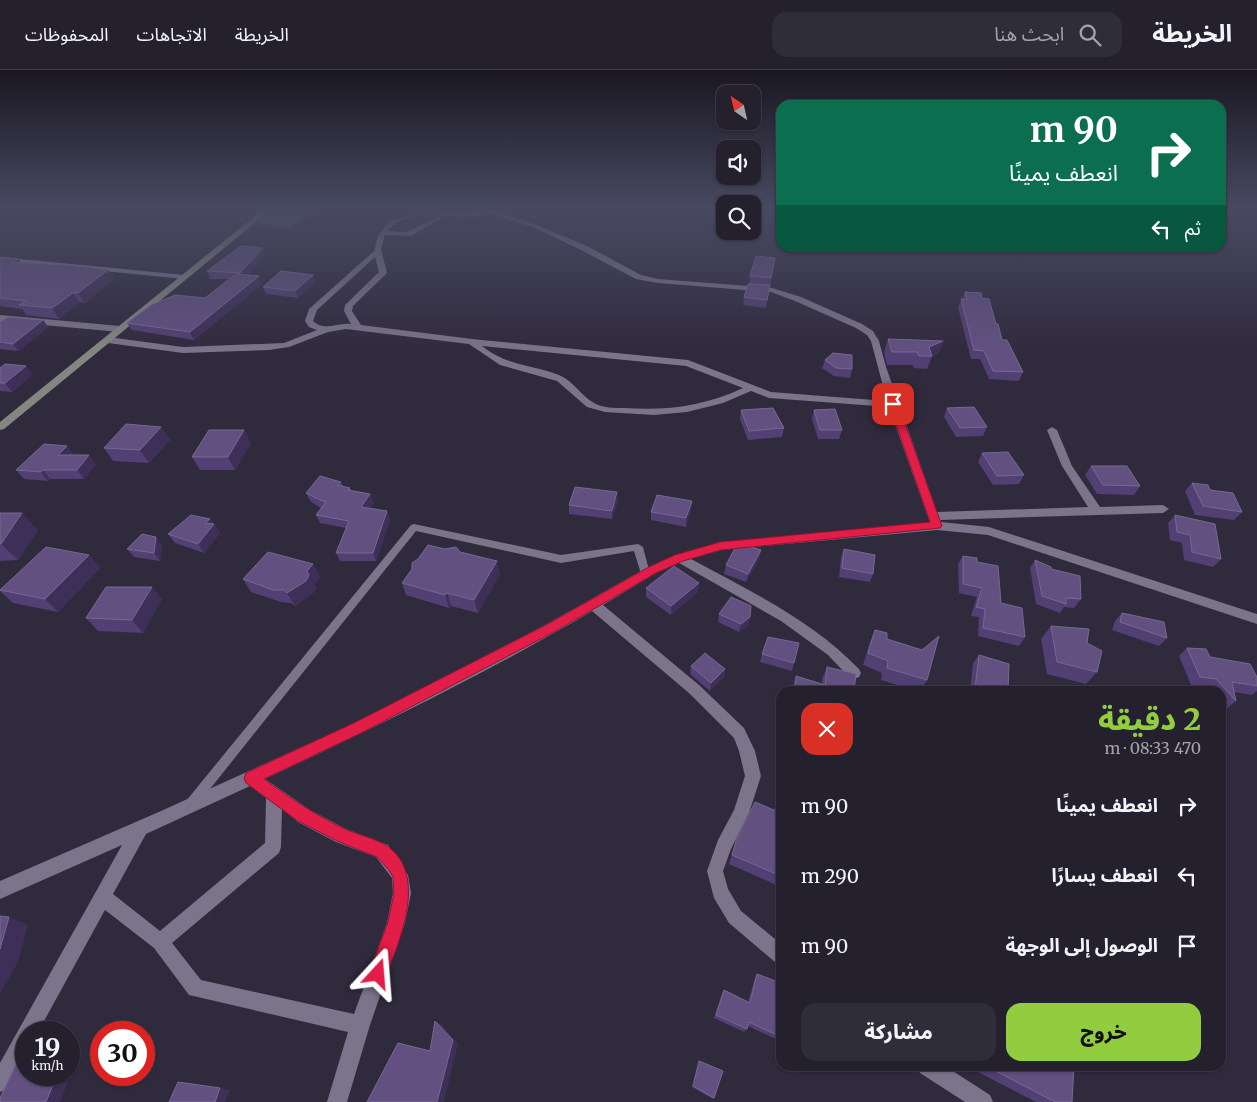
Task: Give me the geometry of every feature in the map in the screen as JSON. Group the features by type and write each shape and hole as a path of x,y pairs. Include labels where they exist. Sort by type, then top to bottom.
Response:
{"street":[{"path":"0,427 211,256"},
{"path":"326,330 314,328 309,321 313,309 372,256"},
{"path":"358,328 348,311 349,305 383,273 377,256"},
{"path":"598,256 639,277 658,281 772,290 798,299 859,326 870,333 875,340 893,404 935,521"},
{"path":"0,259 186,277"},
{"path":"0,318 120,330"},
{"path":"108,340 183,350 203,350 286,345 326,330 346,326 472,342 688,363 769,396 893,404"},
{"path":"472,342 488,355 503,363 555,376 565,382 591,405 606,410 632,412 677,411 718,403 750,388"},
{"path":"1052,430 1067,466 1096,510"},
{"path":"0,890 140,829 359,728 550,629 645,574 679,558 720,546 935,521 1096,510 1163,509"},
{"path":"935,521 989,531 1257,618"},
{"path":"679,558 786,617 833,651 854,673"},
{"path":"593,604 694,689 739,733 748,751 754,776 741,813 724,846 715,871 720,892 735,917 776,952"},
{"path":"251,778 304,816 342,836 382,851 400,875 402,893 396,922 360,1026 338,1102"},
{"path":"160,942 273,847 274,795"},
{"path":"34,1021 140,829"},
{"path":"103,896 160,942 196,988 360,1026"},
{"path":"0,1082 15,1055"},
{"path":"935,1071 984,1102"}],"lane":[{"path":"188,807 414,527 561,559 638,547 645,574"}],"building":[{"path":"227,256 255,256 240,273 207,271"},
{"path":"756,256 775,258 771,278 750,276"},
{"path":"0,257 18,259 11,262 80,266 108,270 78,293 73,293 52,308 19,305 26,301 0,298"},
{"path":"281,271 313,275 295,291 263,287"},
{"path":"236,274 259,276 190,332 127,323 151,305 175,295 205,298"},
{"path":"748,284 770,285 767,300 744,297"},
{"path":"965,292 981,293 982,298 989,299 1002,340 1007,340 1023,372 993,371 984,351 974,350 961,299 967,300"},
{"path":"8,317 43,320 13,344 0,342 0,322"},
{"path":"888,339 943,341 929,347 932,356 919,356 917,352 892,352"},
{"path":"833,353 852,355 852,369 836,368 825,360"},
{"path":"5,364 26,366 5,383 0,383 0,368"},
{"path":"974,407 987,427 960,428 947,408"},
{"path":"773,408 784,428 749,431 741,410"},
{"path":"835,409 842,430 820,430 814,410"},
{"path":"126,424 161,427 140,450 104,448"},
{"path":"209,430 244,430 228,457 192,457"},
{"path":"44,444 67,446 58,455 89,455 77,470 43,470 41,472 16,470"},
{"path":"1008,452 1024,475 997,476 982,453"},
{"path":"1091,466 1127,466 1140,486 1103,485"},
{"path":"320,476 341,482 337,485 350,488 348,490 370,494 361,507 387,511 373,553 336,553 349,521 316,515 326,502 306,493"},
{"path":"1192,483 1208,485 1210,490 1233,493 1242,512 1203,506"},
{"path":"575,487 617,492 612,511 569,505"},
{"path":"657,495 692,501 686,518 651,512"},
{"path":"0,513 22,513 1,544 0,544"},
{"path":"191,515 210,519 205,523 214,524 198,544 168,534"},
{"path":"1175,515 1215,524 1221,559 1192,552 1190,535 1177,532"},
{"path":"142,534 156,537 154,553 127,549"},
{"path":"740,543 761,550 748,574 726,565 735,548"},
{"path":"428,545 445,549 456,547 460,552 497,561 474,600 447,593 445,595 402,583 412,569 412,563 418,559"},
{"path":"46,547 89,555 45,599 0,590"},
{"path":"844,549 875,555 873,574 842,568"},
{"path":"268,552 313,564 307,571 309,575 306,581 287,593 284,590 273,590 243,579"},
{"path":"963,556 977,558 977,562 998,566 1001,603 1022,608 1025,637 983,628 985,609 976,607 982,588 963,584"},
{"path":"1035,560 1051,567 1051,569 1080,576 1081,599 1066,598 1066,604 1042,596"},
{"path":"674,566 699,583 671,606 646,588"},
{"path":"106,587 152,587 132,620 86,618"},
{"path":"731,597 751,606 750,617 741,624 719,614"},
{"path":"1122,613 1164,622 1167,638 1120,622"},
{"path":"1051,626 1089,629 1087,643 1102,651 1097,672 1057,662"},
{"path":"875,630 887,633 887,639 922,650 939,636 927,680 887,668 888,661 868,653"},
{"path":"768,637 799,643 794,663 762,654"},
{"path":"1187,648 1206,649 1210,657 1250,664 1257,677 1257,686 1232,682 1236,701 1226,690 1226,686 1222,686 1216,679 1200,677"},
{"path":"705,653 725,669 711,683 691,666"},
{"path":"979,655 1009,664 1008,686 975,686"},
{"path":"827,667 856,674 855,686 795,686 796,676 825,685"},
{"path":"755,802 776,811 776,874 732,855 736,841"},
{"path":"0,916 9,917 0,949"},
{"path":"757,974 776,981 776,1035 749,1022 747,1029 716,1015 724,990 750,1003"},
{"path":"435,1021 453,1040 437,1102 367,1102 398,1043 430,1051"},
{"path":"699,1061 723,1071 714,1098 693,1086"},
{"path":"15,1066 15,1086 53,1086 46,1102 0,1102 0,1098"},
{"path":"996,1071 1074,1071 1072,1102 1055,1102"},
{"path":"178,1082 220,1088 215,1102 169,1102"}],"route":[{"path":"378,974 396,922 402,893 400,875 393,864 382,851 342,836 304,816 251,778 359,728 550,629 652,570 679,558 720,546 937,526 893,404"}]}
